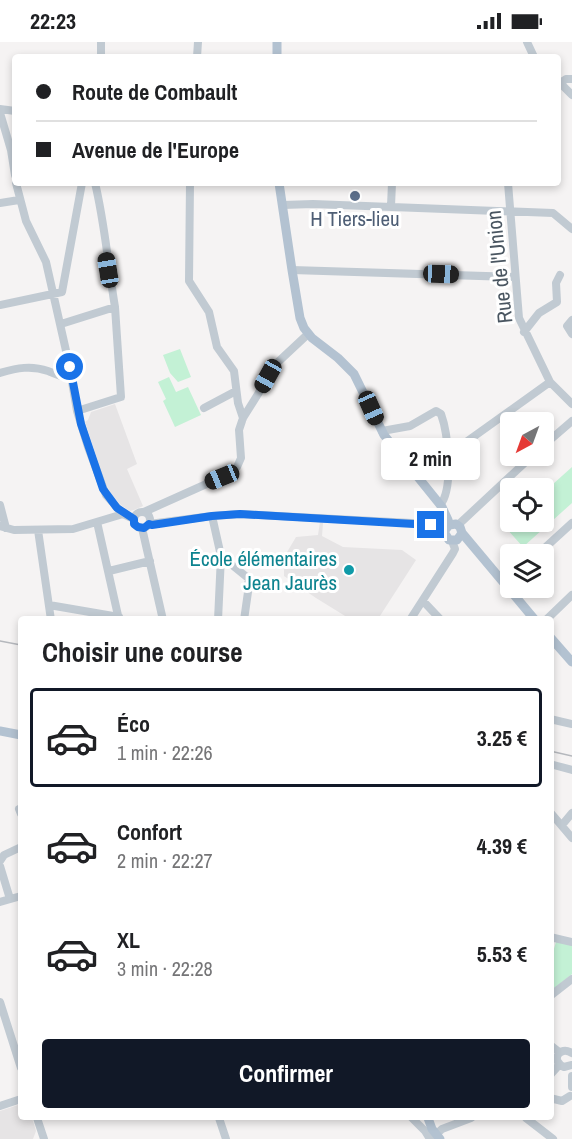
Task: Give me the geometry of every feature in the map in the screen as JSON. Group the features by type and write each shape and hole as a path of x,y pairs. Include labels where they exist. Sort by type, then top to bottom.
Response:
{"main road":[{"path":"280,186 300,318 308,334 354,374 382,431 441,506 450,512 454,531 473,545 500,574"},
{"path":"520,598 533,616"},
{"path":"554,642 572,662"},
{"path":"0,731 18,734"},
{"path":"429,1120 434,1138"}],"street":[{"path":"561,84 572,95"},
{"path":"0,111 12,156"},
{"path":"16,186 16,200 46,262 61,324 77,411 103,489 123,514 134,519"},
{"path":"0,305 60,294 63,290 81,186"},
{"path":"77,411 121,397 115,307 106,255 105,231 96,186"},
{"path":"190,186 189,281 209,312 217,347 234,370 238,403 243,418"},
{"path":"391,206 392,186"},
{"name":"Rue de l'Union","path":"508,186 519,318 550,382 572,404"},
{"path":"0,203 16,200"},
{"path":"283,205 391,206 553,213 572,229"},
{"path":"291,270 514,276"},
{"path":"524,332 539,313 557,302 556,283 560,276"},
{"path":"61,324 115,307"},
{"path":"572,320 567,326 572,334"},
{"path":"308,334 278,362 243,418 239,430 241,458 234,470 144,512 137,513 134,519 136,526 240,514 431,525 454,531"},
{"path":"0,373 29,367 42,369 63,378 71,378"},
{"path":"448,455 550,382"},
{"path":"204,408 236,390"},
{"path":"382,431 410,426 436,411 441,414 446,430 448,455 446,495 441,506"},
{"path":"554,437 572,421"},
{"path":"414,616 454,551 454,531 522,466"},
{"path":"0,505 3,527 38,530 73,529 123,514"},
{"path":"144,512 150,518 146,526 150,561 162,616"},
{"path":"212,516 221,556 218,616"},
{"path":"97,522 119,616"},
{"path":"549,544 572,523"},
{"path":"38,530 50,616"},
{"path":"221,556 248,578 245,616"},
{"path":"109,571 150,561"},
{"path":"550,616 572,595"},
{"path":"423,601 437,616"},
{"path":"49,605 108,616"},
{"path":"554,720 572,724"},
{"path":"554,765 572,770"},
{"path":"562,825 572,813"},
{"path":"554,816 572,838"},
{"path":"0,861 4,855 18,848"},
{"path":"0,866 10,899"},
{"path":"0,902 18,897"},
{"path":"554,938 572,942"},
{"path":"554,993 572,979"},
{"path":"0,1002 18,1059"},
{"path":"554,1048 559,1052"},
{"path":"559,1065 556,1057 559,1052 571,1050"},
{"path":"559,1065 572,1066"},
{"path":"554,1071 559,1065"},
{"path":"572,1076 572,1087"},
{"path":"554,1099 562,1101 571,1096"},
{"path":"0,1106 18,1100"},
{"path":"38,1120 44,1139"},
{"path":"220,1120 225,1139"},
{"path":"415,1120 434,1138 442,1128 465,1120"},
{"path":"529,1120 553,1139"}],"shaded area":[{"path":"115,404 137,464 127,469 143,506 130,511 111,494 85,422 91,412"},
{"path":"320,522 323,523 322,536 343,547 402,550 416,560 380,616 345,616 284,576 284,569 280,564 296,537 318,535"},
{"path":"18,1105 18,1120 33,1120 36,1131 33,1139 0,1139 0,1111"}],"green space":[{"path":"180,349 191,377 178,382 170,373 163,355"},
{"path":"169,377 176,392 188,387 201,415 175,427 163,401 166,399 158,382"},
{"path":"572,467 572,503 554,519 554,483"},
{"path":"510,532 540,532 526,544 520,544"},
{"path":"556,942 572,945 572,974 554,989"}],"railway":[{"path":"0,641 18,644"},
{"path":"554,752 572,756"}],"place":[{"name":"H Tiers-lieu","path":"355,196"},
{"name":"École élémentaires Jean Jaurès","path":"349,570"}],"route":[{"path":"70,367 77,411 103,489 109,500 123,514 134,519 134,524 140,528 147,527 149,524 225,514 431,525"}]}
